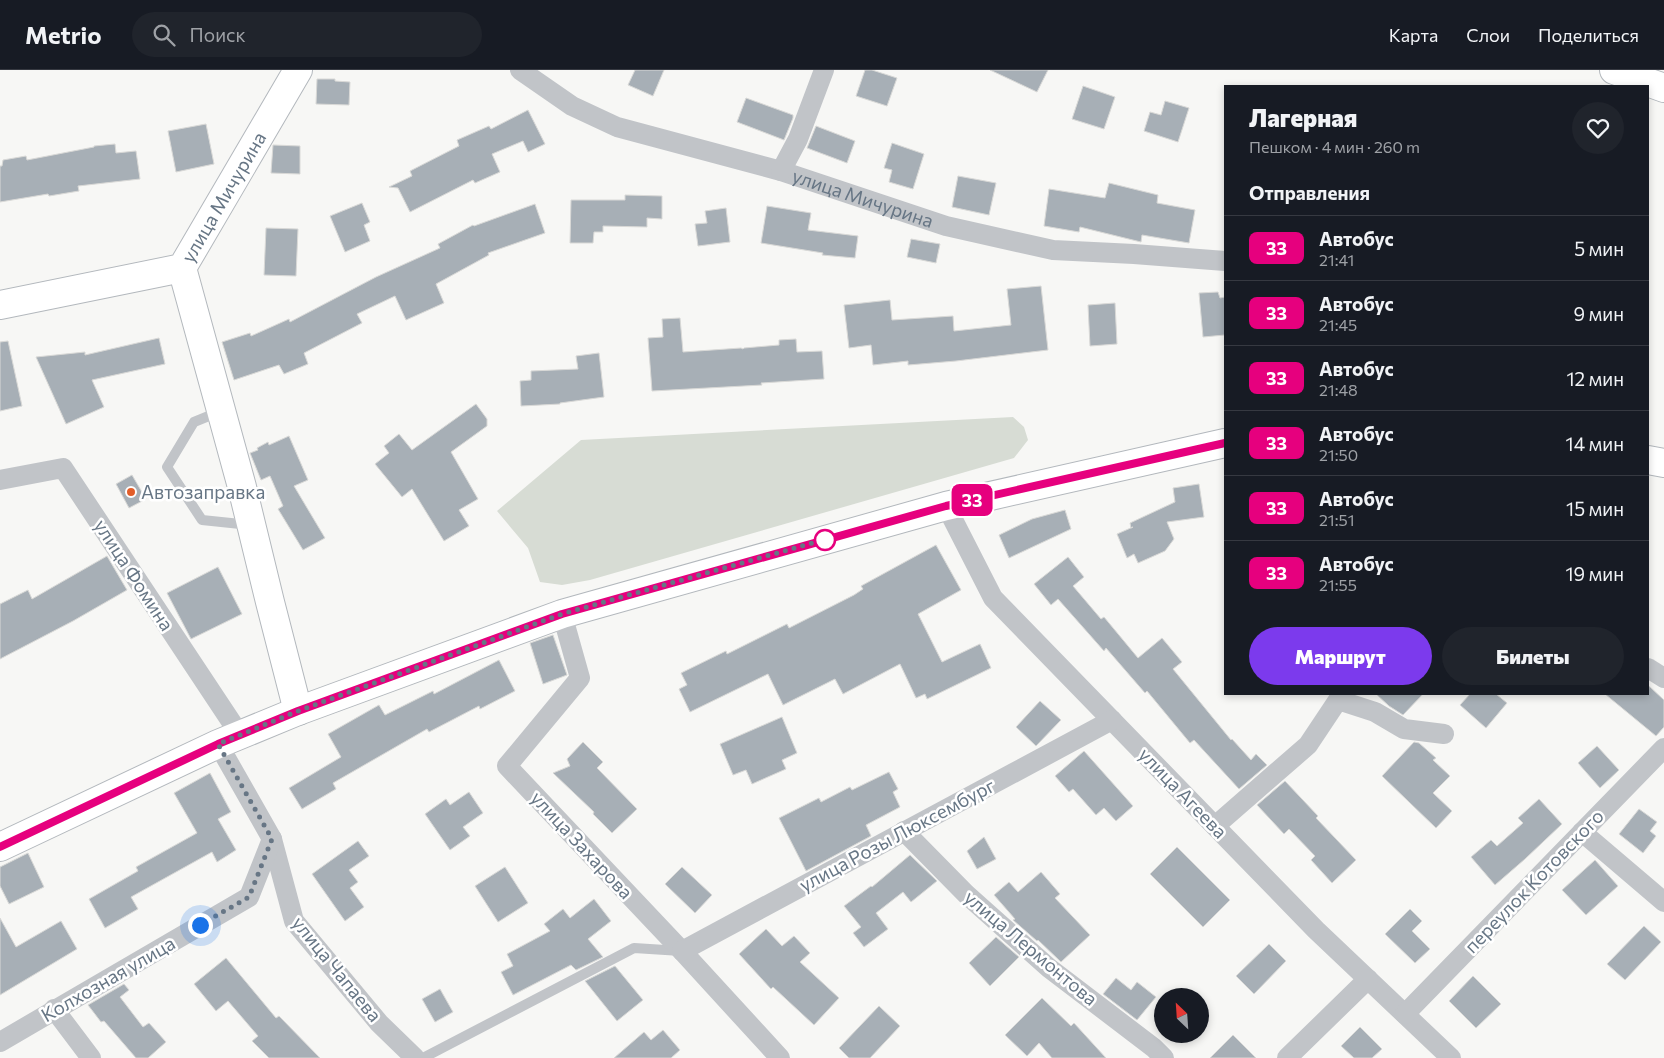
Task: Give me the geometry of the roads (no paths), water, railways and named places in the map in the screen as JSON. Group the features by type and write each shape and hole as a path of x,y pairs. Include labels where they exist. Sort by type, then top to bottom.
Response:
{"main road":[{"name":"улица Мичурина","path":"0,305 182,268 298,70"},
{"path":"1614,70 1664,88"},
{"path":"182,268 251,525 298,711"},
{"path":"0,847 229,740 298,711 562,614 946,506 1224,443"},
{"path":"1649,460 1664,463"}],"street":[{"name":"улица Мичурина","path":"520,70 572,106 617,127 781,170 946,226 1053,250 1134,254 1224,262"},
{"path":"781,170 798,139 824,70"},
{"name":"улица Фомина","path":"0,480 63,468 229,740"},
{"name":"улица Агеева","path":"946,506 994,598 1316,930 1451,1058"},
{"name":"улица Захарова","path":"562,614 580,678 507,766 780,1058"},
{"path":"1649,669 1664,678"},
{"path":"1215,826 1308,745 1338,700 1375,712 1404,729 1444,734"},
{"name":"улица Розы Люксембург","path":"682,951 1112,720"},
{"path":"229,740 272,839"},
{"name":"переулок Котовского","path":"1405,1014 1664,748"},
{"name":"улица Лермонтова","path":"904,831 966,894 1049,968 1154,1048 1164,1058"},
{"path":"1582,832 1664,902"},
{"name":"Колхозная улица","path":"0,1042 249,897 272,839"},
{"name":"улица Чапаева","path":"272,839 294,921 379,1023 415,1058"},
{"path":"1287,1058 1368,979"},
{"path":"54,1009 91,1058"}],"lane":[{"path":"221,411 194,422 167,467 202,520 251,525"},
{"path":"423,1058 634,948 682,951"}],"place":[{"name":"Автозаправка","path":"131,492"}]}
